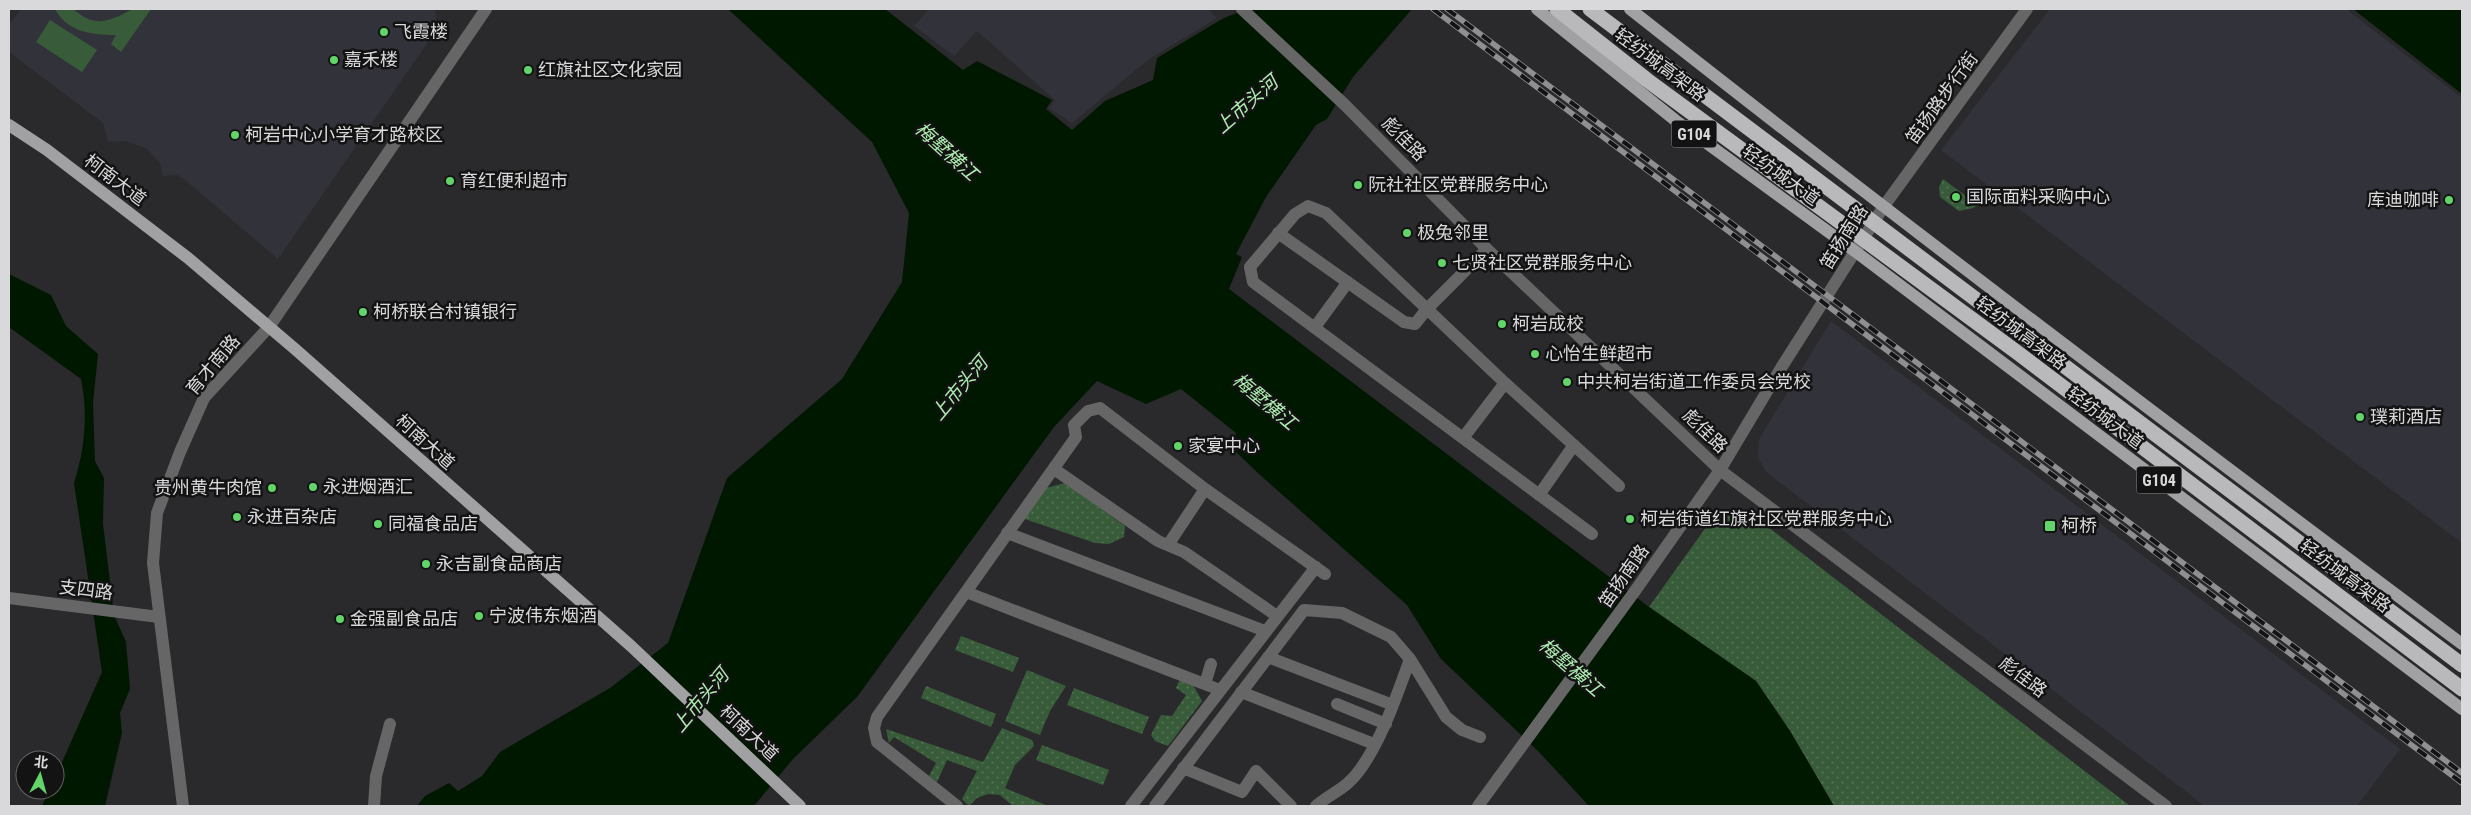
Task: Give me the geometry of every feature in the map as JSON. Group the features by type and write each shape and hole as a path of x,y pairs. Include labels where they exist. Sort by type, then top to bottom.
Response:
{"highway":[{"name":"轻纺城高架路","path":"1557,9 1647,80 2010,347 2462,688"},
{"name":"轻纺城高架路","path":"1590,9 2462,665"}],"main road":[{"name":"轻纺城大道","path":"1537,9 1675,120 1856,252 2462,709"},
{"name":"轻纺城大道","path":"1630,9 2222,465 2462,644"},
{"name":"柯南大道","path":"9,125 47,150 188,258 269,327 630,646 800,806"}],"street":[{"name":"育才南路","path":"183,806 153,563 157,513 180,452 204,398 269,327 486,9"},
{"name":"彪佳路","path":"1242,9 1345,105 1488,249 1720,470 2166,806"},
{"name":"笛扬路步行街","path":"1884,206 2027,9"},
{"path":"1592,534 1253,282 1250,267 1295,214 1308,206 1326,214 1505,383 1619,486"},
{"name":"笛扬南路","path":"1478,806 1636,591 1720,470 1781,368 1884,206"},
{"path":"1278,233 1404,322 1415,324 1427,309 1488,249"},
{"path":"1314,327 1348,282"},
{"path":"1463,438 1505,383"},
{"path":"957,806 877,742 874,728 877,717 1076,437 1074,424 1088,410 1100,408 1205,489 1320,571 1277,616 1131,806"},
{"path":"1539,494 1574,446"},
{"path":"1054,469 1158,540 1184,552 1277,616"},
{"path":"1168,545 1205,489"},
{"path":"1007,533 1265,631"},
{"path":"966,592 1220,690"},
{"name":"支四路","path":"9,598 159,617"},
{"path":"1155,806 1304,610 1342,613 1391,637 1410,659 1446,716 1462,730 1480,738"},
{"path":"1268,657 1393,705"},
{"path":"1316,806 1348,783 1374,744 1386,724 1410,659"},
{"path":"1205,684 1211,664"},
{"path":"1241,692 1374,744"},
{"path":"1337,704 1386,724"},
{"path":"374,806 376,776 390,724"},
{"path":"1183,768 1242,792 1256,771 1291,806"}],"shaded area":[{"name":"柯岩中心小学育才路校区","path":"21,9 435,9 437,29 278,259 184,179 177,175 163,176 160,163 146,148 125,141 108,142 103,123 9,52 9,25"},
{"path":"929,9 1207,9 1217,18 1149,59 1072,123 1049,108 1055,100 977,31 954,56 914,26"},
{"path":"2050,9 2346,9 2462,98 2462,543 1941,150"},
{"path":"1831,321 2400,749 2357,806 2205,806 1766,472 1758,457 1759,439"}],"green space":[{"path":"55,9 73,9 88,19 102,21 115,18 133,9 151,9 121,52 111,44 116,35 81,31 66,23"},
{"path":"50,20 97,50 82,72 36,42"},
{"path":"1943,179 1978,205 1959,211 1940,197 1939,187"},
{"path":"1065,483 1125,526 1124,537 1109,544 1095,543 1022,518 1046,488"},
{"path":"1731,511 1755,517 2130,806 1834,806 1790,731 1756,681 1649,607 1714,516"},
{"path":"961,636 1019,658 1013,672 955,650"},
{"path":"1027,670 1066,686 1050,711 1040,735 1005,721"},
{"path":"1179,681 1192,683 1202,701 1168,746 1155,741 1151,735 1161,715 1172,716 1186,695 1176,688"},
{"path":"926,686 996,714 991,727 921,698"},
{"path":"1074,688 1149,717 1142,734 1067,705"},
{"path":"1002,728 1032,740 1034,746 1015,765 1005,788 1048,806 1013,806 1000,795 988,794 977,798 969,806 962,799 977,771 947,760 937,782 929,776 936,763 894,737 889,743 886,729 983,762"},
{"path":"1042,745 1109,770 1103,785 1036,760"}],"water":[{"path":"728,9 885,9 963,70 977,61 1052,100 1046,109 1072,130 1105,101 1153,80 1157,58 1222,19 1246,9 1412,9 1353,77 1327,119 1316,125 1266,197 1236,254 1242,257 1229,289 1649,607 1756,681 1790,731 1834,806 1589,806 1539,752 1441,659 1407,605 1234,450 1236,433 1181,389 1146,404 1097,381 1054,427 857,697 793,759 754,806 417,806 425,796 449,783 458,791 482,776 500,752 610,688 668,643 727,478 842,379 902,282 909,213 872,142"},
{"path":"2353,9 2462,9 2462,94"},
{"path":"9,274 51,295 66,326 98,354 93,403 95,461 104,478 103,524 114,615 126,642 130,689 120,713 122,733 105,806 42,806 45,800 65,800 65,755 102,672 74,483 81,457 85,418 81,379 9,327"}],"railway":[{"path":"1433,9 2462,783"},
{"path":"1447,9 2462,773"}],"place":[{"name":"飞霞楼","path":"384,32"},
{"name":"嘉禾楼","path":"334,60"},
{"name":"红旗社区文化家园","path":"528,70"},
{"name":"柯岩中心小学育才路校区","path":"235,135"},
{"name":"育红便利超市","path":"450,181"},
{"name":"阮社社区党群服务中心","path":"1358,185"},
{"name":"国际面料采购中心","path":"1956,197"},
{"name":"库迪咖啡","path":"2449,200"},
{"name":"极兔邻里","path":"1407,233"},
{"name":"七贤社区党群服务中心","path":"1442,263"},
{"name":"柯桥联合村镇银行","path":"363,312"},
{"name":"柯岩成校","path":"1502,324"},
{"name":"心怡生鲜超市","path":"1535,354"},
{"name":"中共柯岩街道工作委员会党校","path":"1567,382"},
{"name":"璞莉酒店","path":"2360,417"},
{"name":"家宴中心","path":"1178,446"},
{"name":"永进烟酒汇","path":"313,487"},
{"name":"贵州黄牛肉馆","path":"272,488"},
{"name":"永进百杂店","path":"237,517"},
{"name":"柯岩街道红旗社区党群服务中心","path":"1630,519"},
{"name":"同福食品店","path":"378,524"},
{"name":"柯桥","path":"2050,526"},
{"name":"永吉副食品商店","path":"426,564"},
{"name":"宁波伟东烟酒","path":"479,616"},
{"name":"金强副食品店","path":"340,619"}],"water label":[{"name":"上市头河","path":"1246,104"},
{"name":"梅墅横江","path":"947,151"},
{"name":"上市头河","path":"959,388"},
{"name":"梅墅横江","path":"1265,401"},
{"name":"梅墅横江","path":"1571,667"},
{"name":"上市头河","path":"700,700"}]}
